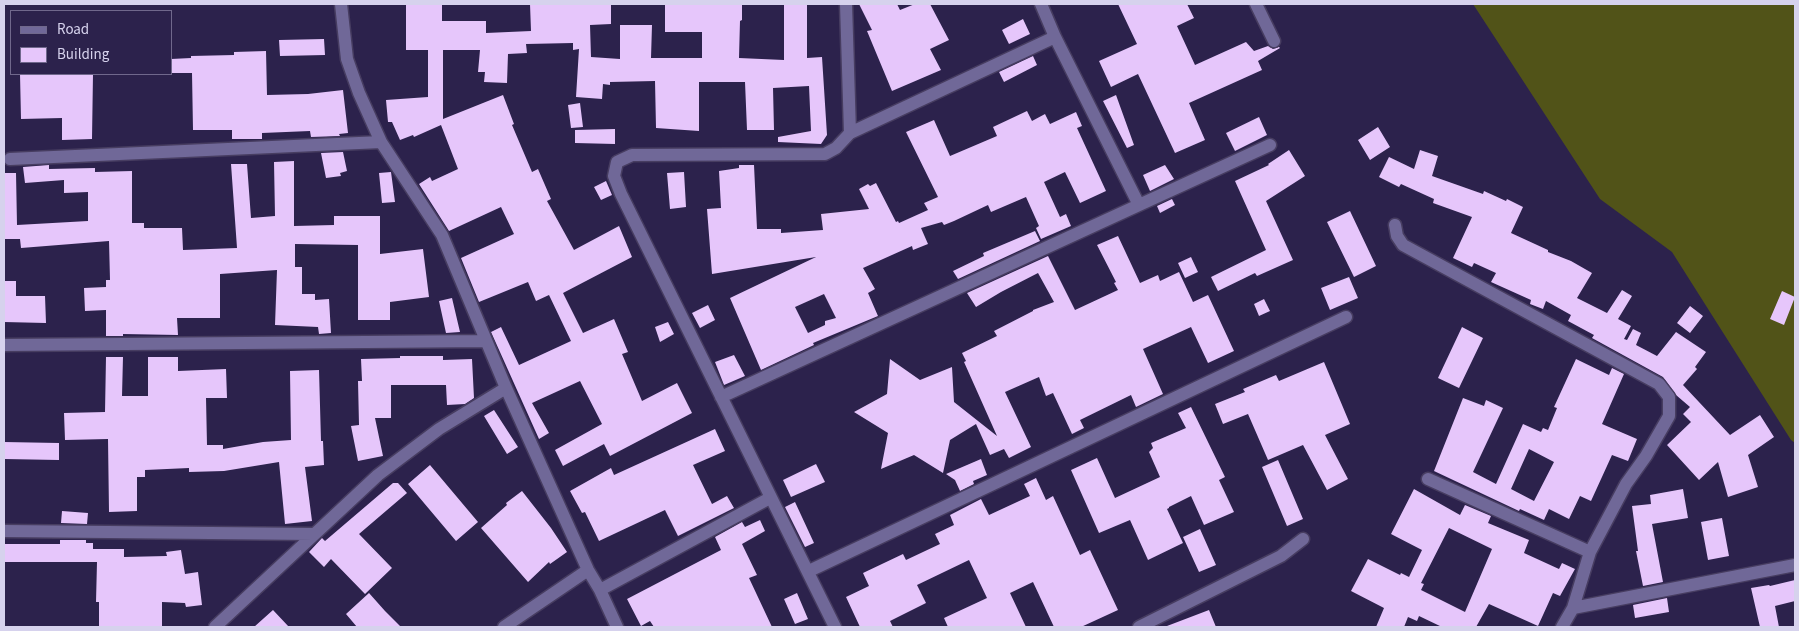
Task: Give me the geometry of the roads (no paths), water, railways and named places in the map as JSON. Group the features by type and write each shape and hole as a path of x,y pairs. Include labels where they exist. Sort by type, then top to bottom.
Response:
{"street":[{"path":"341,4 348,59 359,92 381,142 442,235 506,388 588,570 600,590 617,627"},
{"path":"846,4 850,133"},
{"path":"1041,4 1054,37 1139,205"},
{"path":"1256,4 1274,41"},
{"path":"836,627 770,498 621,194 614,176 617,162 632,155 825,154 836,148 850,133 1054,37"},
{"path":"10,159 381,142"},
{"path":"721,398 1270,145"},
{"path":"1395,224 1403,245 1659,384 1669,397 1669,416 1646,456 1626,484 1590,552 1573,608 1562,627"},
{"path":"809,571 1346,317"},
{"path":"4,345 486,341"},
{"path":"216,627 378,475 440,429 506,388"},
{"path":"1428,479 1590,552"},
{"path":"600,590 770,498"},
{"path":"4,531 314,534"},
{"path":"1139,627 1281,556 1303,539"},
{"path":"1573,608 1795,565"},
{"path":"504,627 588,570"}]}
